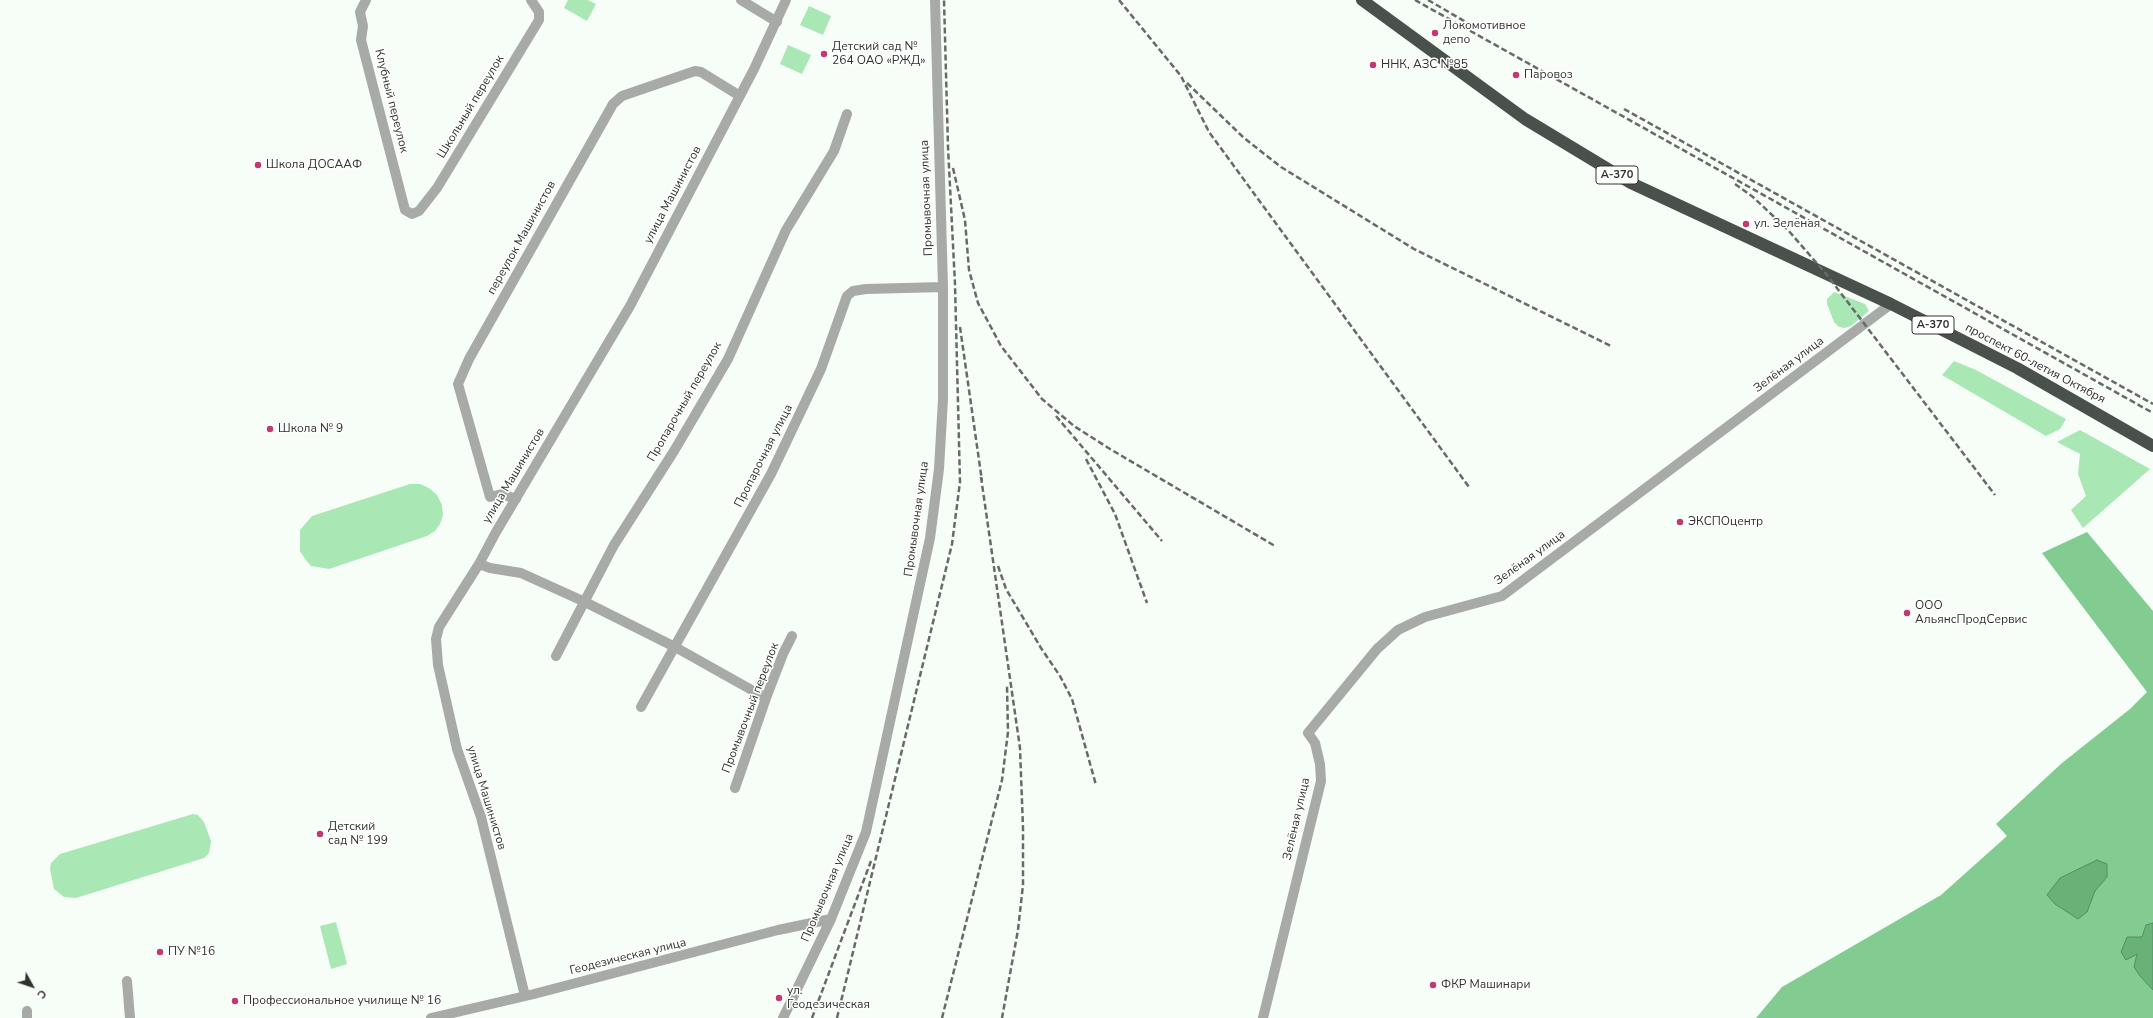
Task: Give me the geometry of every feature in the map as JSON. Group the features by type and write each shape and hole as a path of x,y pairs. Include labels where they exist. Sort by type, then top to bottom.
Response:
{"highway":[{"name":"проспект 60-летия Октября","path":"1362,0 1525,119 1631,183 1891,304 2011,365 2153,446"}],"street":[{"name":"Клубный переулок","path":"366,0 360,12 363,26 362,40 405,210"},
{"name":"Школьный переулок","path":"405,210 409,213 414,213 428,201 499,88 539,20 539,12 531,0"},
{"path":"741,0 777,22"},
{"name":"улица Машинистов","path":"525,996 481,817 456,749 438,665 436,639 440,627 479,564 630,306 740,96 777,22 786,0"},
{"name":"Промывочная улица","path":"783,1018 831,919 866,832 930,538 938,475 943,406 943,287 935,0"},
{"name":"переулок Машинистов","path":"516,499 502,494 490,497 458,384 469,359 607,112 622,96 695,71 701,72 740,96"},
{"name":"Пропарочный переулок","path":"556,656 614,545 674,451 728,359 786,230 834,151 847,114"},
{"name":"Пропарочная улица","path":"641,707 771,474 821,369 847,296 854,291 866,289 943,287"},
{"name":"Зелёная улица","path":"1263,1018 1321,781 1320,764 1315,744 1308,733 1377,650 1398,630 1425,617 1502,596 1891,304"},
{"path":"479,564 521,573 585,602 675,647 766,698"},
{"name":"Промывочный переулок","path":"735,788 766,698 792,636"},
{"name":"Геодезическая улица","path":"431,1018 525,996 778,930 831,919"},
{"path":"127,981 130,1018"}],"shaded area":[{"path":"568,0 588,0 596,4 587,21 564,8"},
{"path":"809,6 831,16 823,35 800,25"},
{"path":"788,45 811,55 802,74 780,64"},
{"path":"1834,292 1865,304 1869,311 1851,326 1845,328 1839,327 1834,322 1827,304 1827,299"},
{"path":"1954,361 1976,370 2066,419 2060,429 2046,436 1942,375"},
{"path":"2080,430 2150,469 2083,528 2071,510 2086,496 2078,474 2080,454 2057,442"},
{"path":"410,484 420,484 429,488 437,495 442,505 443,515 440,524 435,531 427,536 329,569 311,566 305,559 300,551 300,530 312,516"},
{"path":"2087,532 2153,611 2153,1018 1756,1018 1782,987 1941,895 2007,836 1996,824 2062,763 2130,709 2147,692 2042,553"},
{"path":"193,814 198,815 204,822 211,841 209,853 204,858 76,898 64,897 54,889 50,869 51,863 60,854"},
{"path":"2097,860 2107,864 2107,877 2095,891 2087,912 2078,919 2055,904 2047,895 2060,878"},
{"path":"336,922 347,964 331,969 320,926"},
{"path":"2153,923 2153,990 2134,967 2137,954 2126,960 2121,952 2127,937 2142,937 2146,925"}],"railway":[{"path":"837,1018 952,544 960,482 955,284 948,147 944,0"},
{"path":"1119,0 1181,76 1209,132 1469,487"},
{"path":"1415,0 2153,413"},
{"path":"1428,0 1478,29"},
{"path":"1187,83 1244,138 1281,167 1414,249 1611,346"},
{"path":"1624,109 2153,404"},
{"path":"953,168 965,220 969,270 978,303 1001,346 1042,399 1074,426 1110,449 1275,546"},
{"path":"1735,184 1753,197 1788,230 1827,275 1995,495"},
{"path":"960,327 982,481"},
{"path":"1056,416 1162,541"},
{"path":"1086,459 1115,514 1147,603"},
{"path":"981,477 1020,748 1023,828 1023,885 1018,930 1002,1018"},
{"path":"998,566 1006,589 1041,648 1060,676 1072,699 1096,785"},
{"path":"942,1018 1002,780 1008,732 1007,686"},
{"path":"812,1018 871,861"}],"place":[{"name":"Локомотивное депо","path":"1435,33"},
{"name":"Детский сад № 264 ОАО «РЖД»","path":"824,54"},
{"name":"ННК, АЗС №85","path":"1373,65"},
{"name":"Паровоз","path":"1516,75"},
{"name":"Школа ДОСААФ","path":"258,165"},
{"name":"ул. Зелёная","path":"1746,224"},
{"name":"Школа № 9","path":"270,429"},
{"name":"ЭКСПОцентр","path":"1680,522"},
{"name":"ООО АльянсПродСервис","path":"1907,613"},
{"name":"Детский сад № 199","path":"320,834"},
{"name":"ПУ №16","path":"160,952"},
{"name":"ФКР Машинари","path":"1433,985"},
{"name":"ул. Геодезическая","path":"779,998"},
{"name":"Профессиональное училище № 16","path":"235,1001"}]}
